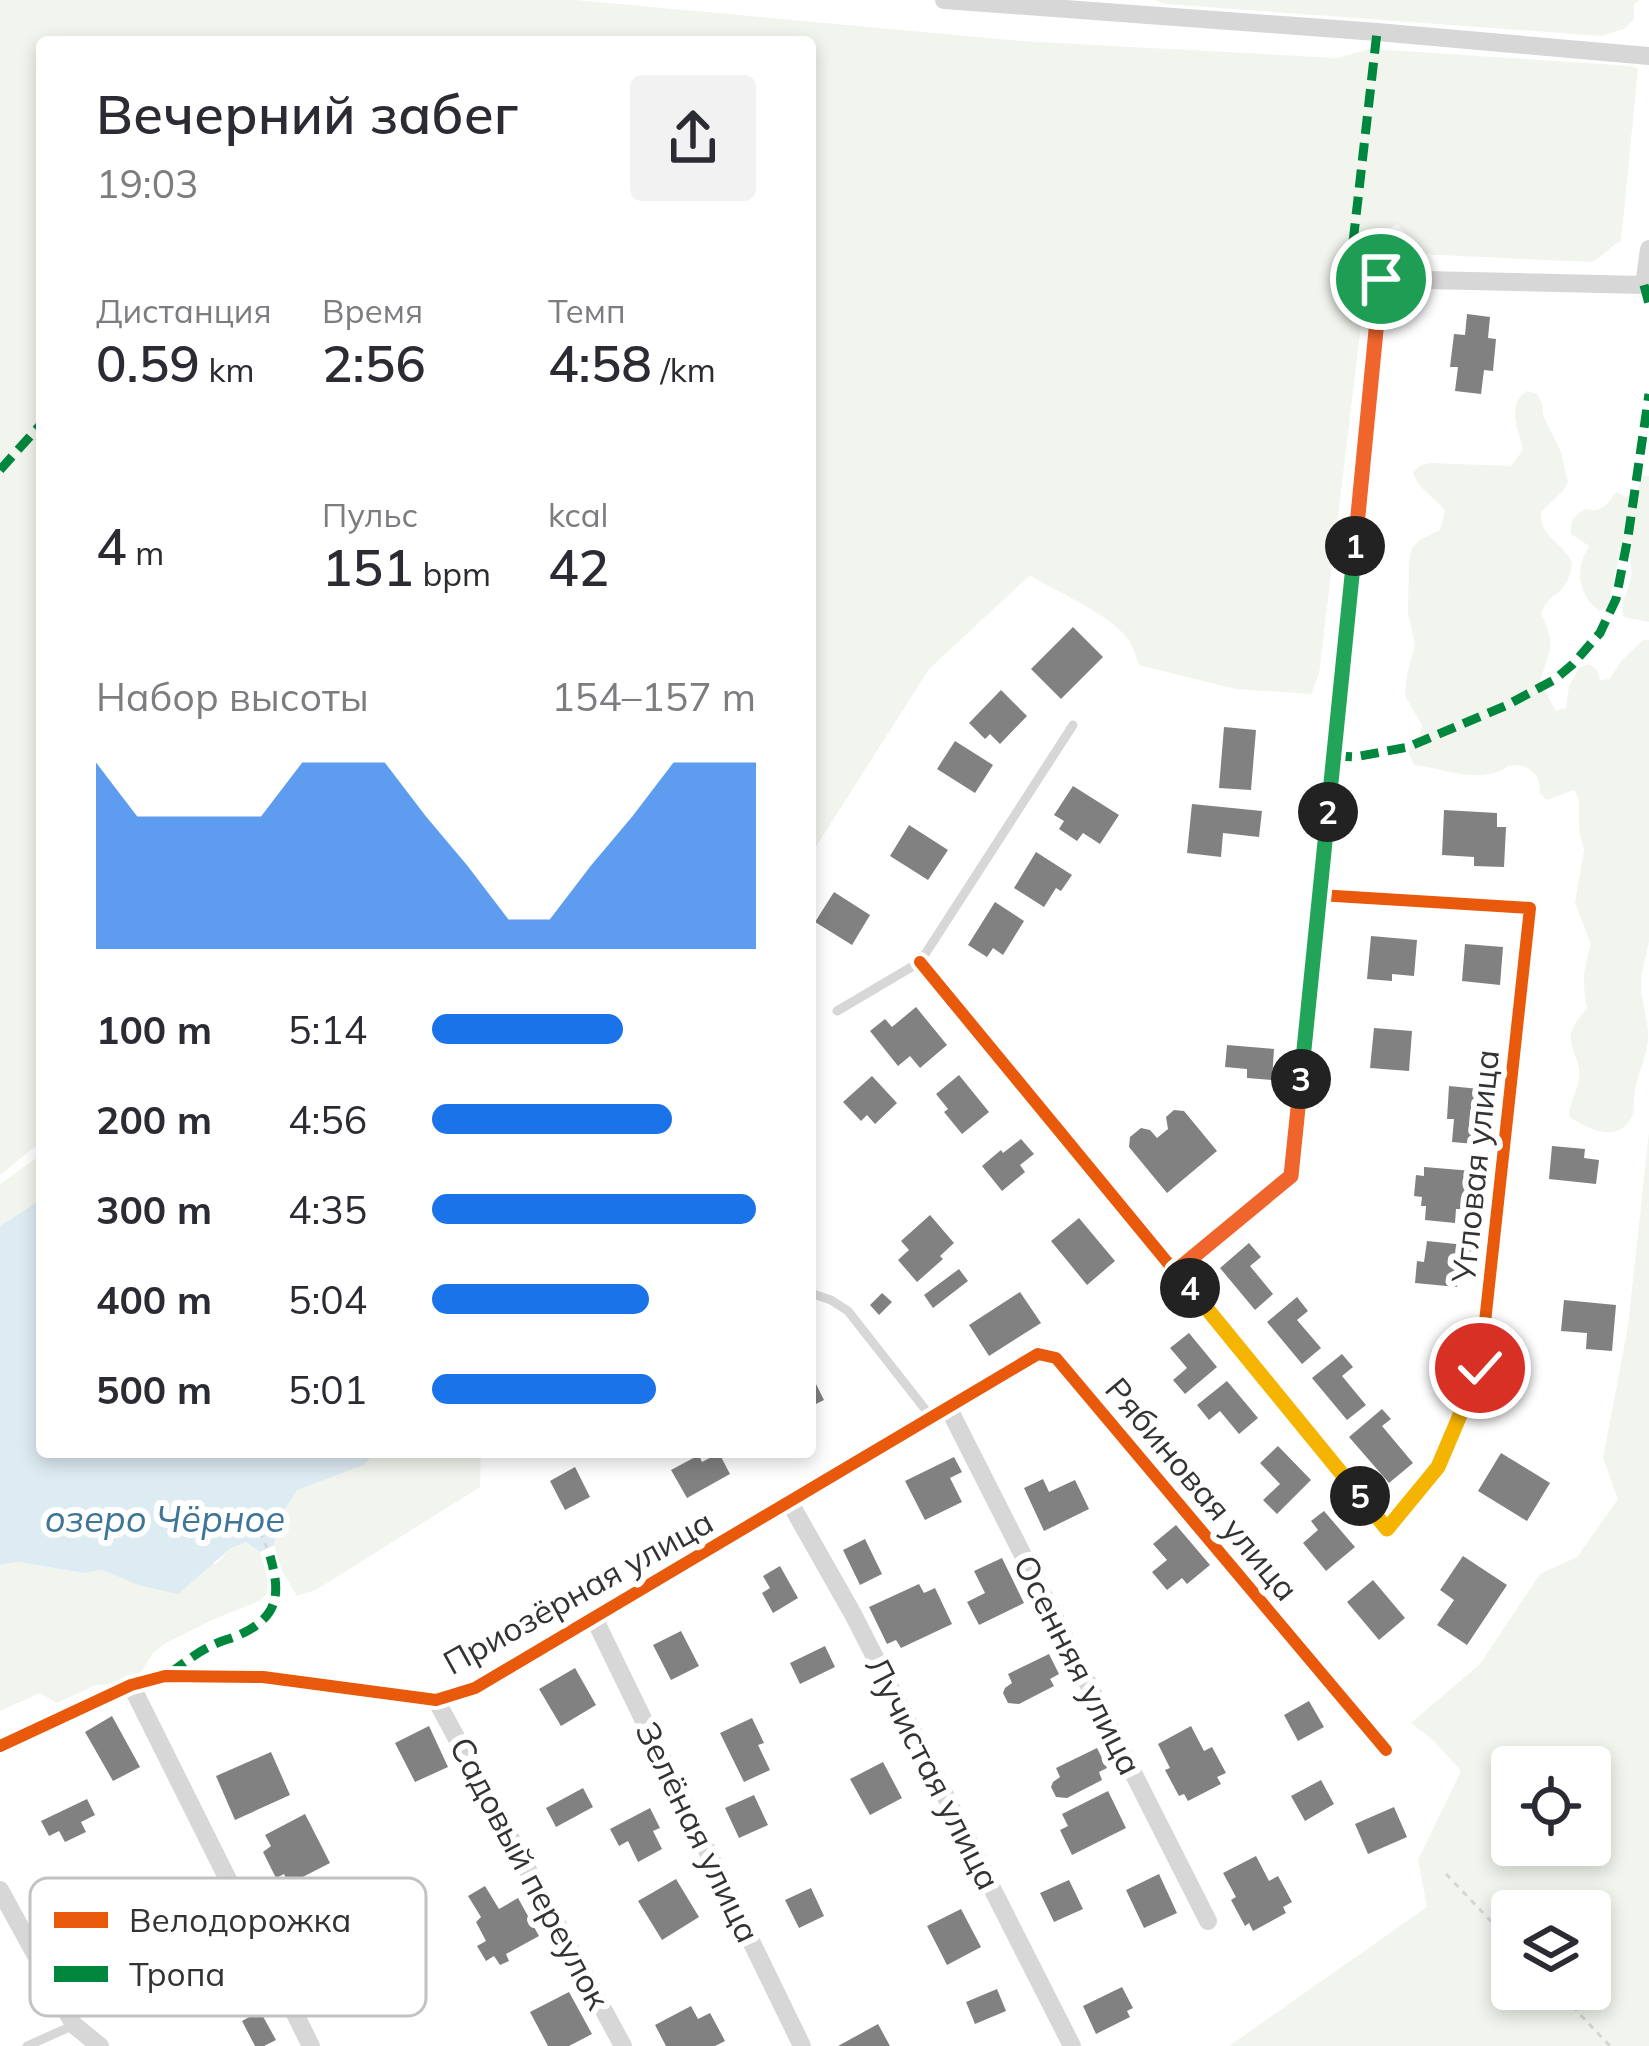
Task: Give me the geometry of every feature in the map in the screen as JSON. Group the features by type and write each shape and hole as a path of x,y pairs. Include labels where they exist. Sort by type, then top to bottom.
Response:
{"street":[{"path":"944,0 1649,56"},
{"path":"1176,1271 1291,1176 1381,279 1644,285 1649,249"},
{"name":"Угловая улица","path":"920,962 1387,1529 1438,1467 1480,1368 1530,908 1319,895"},
{"name":"Рябиновая улица","path":"940,1414 1038,1354 1056,1358 1386,1750"},
{"name":"Приозёрная улица","path":"0,1746 131,1685 165,1676 263,1677 436,1700 475,1688 940,1414"},
{"name":"Осенняя улица","path":"940,1414 1208,1921"},
{"name":"Лучистая улица","path":"790,1503 854,1616 1072,2046"},
{"name":"Зелёная улица","path":"594,1618 802,2046"},
{"path":"131,1685 227,1878"},
{"name":"Садовый переулок","path":"436,1700 623,2046"},
{"path":"0,1890 30,1945"},
{"path":"69,2016 95,2045"},
{"path":"296,2016 311,2046"}],"lane":[{"path":"837,1011 920,962 1072,725"},
{"path":"816,1295 848,1311 940,1414"},
{"path":"28,2046 74,2025"}],"path":[{"path":"255,1521 267,1548"},
{"path":"1446,1874 1491,1921"},
{"path":"1576,2010 1610,2046"}],"shaded area":[{"path":"0,0 576,0 1021,41 1337,58 1370,49 1638,69 1621,241 1595,260 1418,254 1397,225 1372,234 1319,674 1311,694 1236,689 1139,665 1119,629 1030,575 929,669 816,847 816,36 36,36 36,1146 0,1175"},
{"path":"1155,0 1640,0 1634,4 1634,19 1624,29 1601,36"},
{"path":"1527,391 1537,394 1542,403 1568,482 1541,512 1544,528 1572,563 1567,582 1541,613 1550,641 1540,682 1556,711 1566,708 1569,686 1579,668 1589,664 1600,680 1610,679 1621,661 1643,640 1649,640 1649,936 1641,981 1647,1044 1631,1118 1614,1132 1590,1128 1569,1116 1579,1071 1571,1038 1587,1008 1584,976 1591,944 1575,903 1584,850 1579,799 1574,790 1547,800 1532,770 1521,766 1486,775 1462,774 1414,765 1408,752 1422,725 1405,696 1415,645 1408,613 1409,559 1420,540 1440,530 1445,511 1413,472 1431,463 1511,466 1523,450 1515,410"},
{"path":"1643,476 1649,476 1649,622 1623,617 1631,547 1621,549 1608,606 1599,611 1586,597 1580,580 1589,546 1571,534 1578,514 1604,507 1616,492 1635,495"},
{"path":"1649,1132 1649,2046 1229,2046 1427,1907 1418,1860 1461,1771 1411,1723 1480,1664 1540,1574 1577,1557 1618,1499 1603,1458 1628,1326"},
{"path":"36,1158 36,1203 0,1226 0,1184"},
{"path":"370,1458 481,1458 480,1487 316,1590 297,1596 274,1545 278,1521 297,1490 364,1465"},
{"path":"246,1542 260,1552 264,1564 268,1585 259,1601 166,1643 141,1672 115,1684 96,1685 57,1703 40,1693 0,1711 0,1565 18,1562 82,1573 102,1570 138,1585 217,1563 231,1548"}],"water":[{"name":"озеро Чёрное","path":"36,1203 36,1458 370,1458 364,1465 297,1490 278,1521 274,1545 260,1552 246,1542 231,1548 178,1594 102,1570 83,1573 18,1562 0,1565 0,1226"}],"building":[{"path":"1467,314 1490,317 1488,338 1496,339 1493,371 1484,370 1481,394 1455,391 1458,367 1450,367 1454,334 1465,335"},
{"path":"1073,627 1103,657 1061,699 1031,669"},
{"path":"1001,690 1027,716 1000,744 990,734 985,739 969,723"},
{"path":"1224,727 1256,730 1251,790 1219,788"},
{"path":"955,741 993,765 975,793 937,769"},
{"path":"1073,786 1119,815 1100,844 1083,833 1077,841 1059,829 1064,821 1054,815"},
{"path":"1192,804 1262,811 1259,837 1223,833 1221,857 1187,853"},
{"path":"1444,810 1497,813 1497,827 1506,827 1504,867 1474,866 1474,857 1442,855"},
{"path":"909,825 948,850 928,880 890,856"},
{"path":"1036,852 1072,875 1044,907 1014,888"},
{"path":"834,892 870,915 852,945 816,920"},
{"path":"995,902 1024,921 1003,955 993,948 987,957 968,945"},
{"path":"1371,936 1417,940 1414,976 1367,979"},
{"path":"1465,944 1503,947 1500,985 1462,981"},
{"path":"916,1007 947,1045 920,1068 910,1056 898,1066 870,1031 885,1019 892,1027"},
{"path":"1374,1028 1412,1031 1409,1071 1370,1068"},
{"path":"1227,1045 1274,1049 1272,1080 1247,1078 1247,1069 1225,1067"},
{"path":"959,1075 989,1112 962,1134 936,1094"},
{"path":"872,1076 897,1103 875,1124 867,1115 861,1121 843,1102"},
{"path":"1449,1086 1490,1090 1486,1145 1452,1142 1454,1119 1447,1119"},
{"path":"1174,1110 1184,1111 1217,1151 1167,1193 1129,1147 1130,1137 1141,1128 1157,1138 1168,1129 1166,1117"},
{"path":"1021,1139 1034,1154 1020,1165 1025,1172 1002,1191 982,1166"},
{"path":"1552,1146 1585,1149 1584,1158 1599,1160 1596,1184 1549,1179"},
{"path":"1424,1167 1485,1172 1482,1207 1456,1209 1455,1223 1425,1220 1422,1197 1414,1196 1416,1175 1424,1176"},
{"path":"930,1215 954,1243 917,1282 898,1260 909,1250 901,1241"},
{"path":"1079,1218 1115,1261 1087,1285 1051,1241"},
{"path":"1427,1241 1475,1246 1472,1270 1465,1269 1457,1287 1415,1283 1417,1261 1424,1262"},
{"path":"1249,1243 1261,1257 1250,1266 1273,1294 1255,1310 1220,1268"},
{"path":"959,1269 968,1281 933,1308 924,1295"},
{"path":"1020,1292 1041,1323 989,1356 969,1325"},
{"path":"882,1293 892,1302 879,1315 870,1305"},
{"path":"1297,1297 1308,1311 1297,1320 1321,1348 1302,1364 1267,1322"},
{"path":"1564,1300 1616,1305 1612,1351 1586,1349 1587,1333 1561,1331"},
{"path":"1189,1333 1217,1367 1185,1394 1173,1380 1187,1368 1170,1348"},
{"path":"1342,1354 1353,1367 1342,1376 1366,1405 1347,1420 1312,1378"},
{"path":"1227,1381 1258,1418 1239,1434 1220,1411 1209,1420 1197,1405"},
{"path":"1382,1409 1391,1419 1382,1426 1413,1463 1389,1483 1349,1437"},
{"path":"1278,1446 1311,1480 1277,1514 1263,1500 1280,1484 1260,1463"},
{"path":"1501,1453 1550,1483 1527,1521 1478,1491"},
{"path":"954,1457 962,1472 950,1478 962,1502 925,1520 905,1481"},
{"path":"693,1458 702,1462 722,1458 730,1474 687,1498 671,1470"},
{"path":"575,1467 590,1497 565,1510 550,1481"},
{"path":"1043,1479 1049,1492 1075,1480 1089,1509 1044,1531 1024,1488"},
{"path":"1324,1511 1355,1547 1326,1571 1303,1543 1318,1530 1311,1521"},
{"path":"1176,1525 1210,1565 1187,1584 1182,1578 1167,1590 1152,1572 1167,1560 1153,1544"},
{"path":"865,1539 882,1574 860,1585 843,1550"},
{"path":"1463,1556 1507,1585 1467,1645 1437,1625 1454,1600 1440,1590"},
{"path":"1002,1558 1024,1603 979,1625 967,1602 985,1593 974,1571"},
{"path":"780,1566 798,1598 773,1613 762,1593 770,1588 763,1576"},
{"path":"1373,1580 1405,1618 1379,1640 1347,1602"},
{"path":"919,1584 924,1593 935,1588 952,1624 901,1648 896,1640 887,1644 869,1607"},
{"path":"681,1631 699,1666 671,1680 653,1645"},
{"path":"825,1646 835,1667 800,1684 790,1663"},
{"path":"1049,1654 1059,1674 1050,1679 1054,1686 1019,1704 1008,1703 1003,1693 1012,1683 1008,1674"},
{"path":"575,1668 596,1705 561,1726 539,1689"},
{"path":"1309,1701 1324,1727 1298,1741 1284,1715"},
{"path":"112,1716 140,1767 113,1781 85,1732"},
{"path":"752,1718 770,1770 744,1782 720,1733"},
{"path":"429,1726 448,1767 415,1782 395,1743"},
{"path":"1191,1726 1204,1751 1212,1747 1226,1773 1217,1777 1221,1784 1188,1801 1184,1794 1179,1796 1165,1770 1170,1768 1158,1744"},
{"path":"1097,1748 1107,1768 1099,1772 1102,1780 1067,1798 1056,1797 1051,1787 1060,1777 1056,1768"},
{"path":"271,1752 290,1795 235,1820 216,1776"},
{"path":"883,1762 902,1798 870,1815 850,1779"},
{"path":"1321,1780 1334,1804 1305,1821 1291,1796"},
{"path":"583,1788 593,1807 556,1827 546,1808"},
{"path":"1108,1791 1126,1828 1072,1855 1060,1830 1068,1826 1062,1814"},
{"path":"754,1795 768,1825 739,1838 725,1808"},
{"path":"87,1799 95,1815 81,1822 86,1832 65,1842 59,1831 49,1836 41,1821"},
{"path":"1394,1807 1407,1837 1368,1854 1355,1824"},
{"path":"650,1808 660,1828 653,1831 662,1849 638,1862 628,1841 619,1846 610,1829"},
{"path":"305,1814 330,1863 301,1878 284,1874 276,1878 263,1852 271,1846 265,1835"},
{"path":"1256,1856 1269,1881 1278,1876 1292,1902 1283,1907 1286,1913 1253,1931 1249,1923 1245,1926 1231,1900 1236,1897 1223,1873"},
{"path":"1159,1874 1177,1913 1144,1928 1126,1890"},
{"path":"676,1879 699,1917 662,1940 638,1901"},
{"path":"1069,1880 1083,1909 1054,1922 1040,1893"},
{"path":"485,1886 499,1909 518,1898 539,1936 506,1954 509,1961 500,1965 494,1956 486,1961 477,1946 486,1941 476,1922 481,1917 468,1896"},
{"path":"811,1888 824,1916 799,1928 785,1900"},
{"path":"961,1909 981,1947 947,1965 927,1926"},
{"path":"1122,1987 1133,2008 1127,2011 1130,2017 1096,2034 1083,2006"},
{"path":"997,1989 1006,2011 975,2024 966,2002"},
{"path":"569,1992 592,2034 569,2046 548,2046 530,2012"},
{"path":"691,2006 698,2019 710,2013 725,2041 715,2046 666,2046 655,2025"},
{"path":"263,2016 276,2040 255,2046 242,2021"},
{"path":"878,2024 890,2046 838,2046"}],"marked path":[{"path":"1347,295 1377,32"},
{"path":"1644,285 1649,304"},
{"path":"1334,756 1408,747 1505,706 1554,680 1600,633 1616,599 1649,394"},
{"path":"0,470 36,430"},
{"path":"170,1673 205,1649 252,1628 269,1612 276,1593 270,1556"}],"cycle path":[{"path":"920,962 1387,1529 1439,1467 1480,1368 1530,908 1319,895"},
{"path":"0,1746 131,1685 165,1676 263,1677 436,1700 475,1688 1038,1354 1056,1358 1386,1750"}],"route":[{"path":"1381,279 1291,1176 1176,1271 1387,1529 1438,1467 1480,1368"}]}
